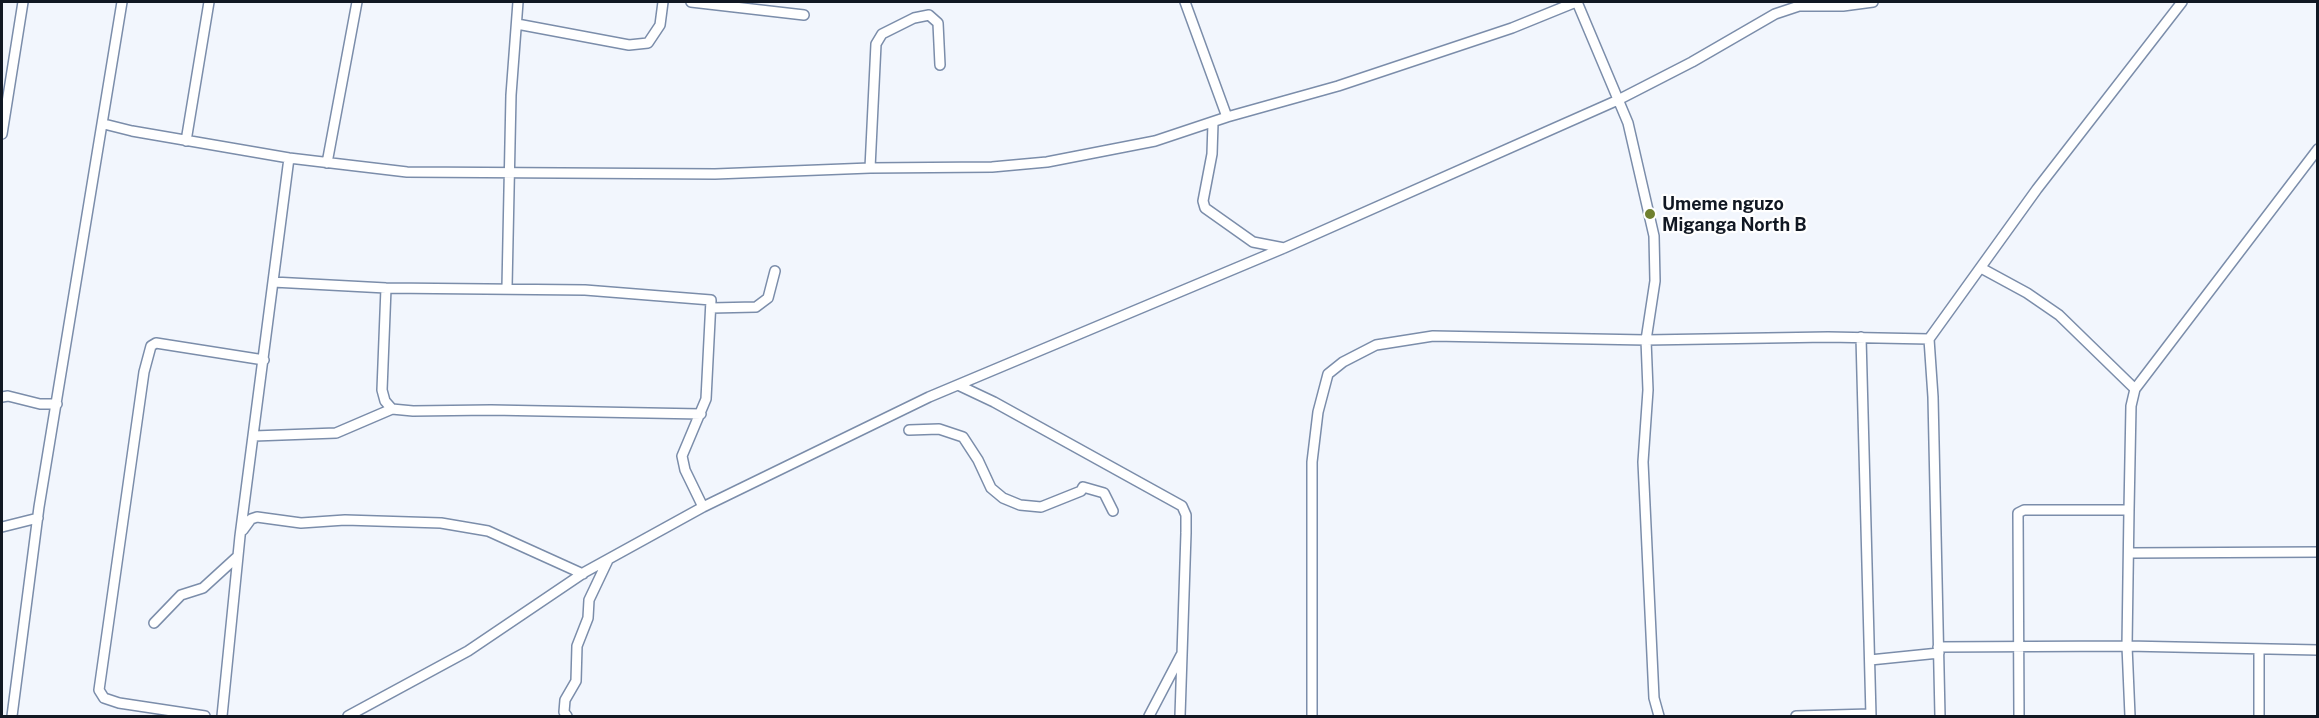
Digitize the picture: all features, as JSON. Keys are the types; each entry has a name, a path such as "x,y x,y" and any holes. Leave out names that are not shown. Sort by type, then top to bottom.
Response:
{"street":[{"path":"2,134 23,2"},
{"path":"12,717 38,518 104,124 122,2"},
{"path":"186,141 209,2"},
{"path":"327,163 357,2"},
{"path":"507,287 511,95 518,2"},
{"path":"517,24 629,45 648,43 660,25 663,2"},
{"path":"690,2 804,15"},
{"path":"1185,2 1227,117"},
{"path":"104,124 186,141 289,158 408,172 714,174 870,168 992,167 1047,162 1155,141 1227,117 1338,86 1512,28 1576,2 1618,100 1638,160 1654,236 1655,281 1646,340 1648,390 1643,462 1654,714"},
{"path":"348,717 468,651 583,574 703,507 929,397 1284,248 1618,100 1788,9 1873,2"},
{"path":"1940,717 1933,397 1929,339 2037,189 2182,2"},
{"path":"870,168 876,44 882,34 914,18 929,15 938,23 940,65"},
{"path":"1213,123 1212,154 1203,201 1205,208 1253,242 1284,248"},
{"path":"2130,717 2127,646 2130,553 2128,510 2131,406 2135,389 2318,149"},
{"path":"222,717 240,536 289,158"},
{"path":"1981,268 2027,293 2059,315 2135,389"},
{"path":"711,308 756,307 768,298 775,270"},
{"path":"273,282 386,288 507,287 711,300 707,386 700,414 683,450 682,461 703,507"},
{"path":"386,288 382,390 385,401 392,408"},
{"path":"1312,717 1312,462 1318,412 1328,374 1343,362 1376,345 1432,336 1646,340 1861,337 1929,339"},
{"path":"1796,717 1871,715 1861,337"},
{"path":"205,717 119,703 104,698 99,690 144,372 151,346 156,344 264,360"},
{"path":"958,386 1004,407 1182,506 1186,515 1180,717"},
{"path":"2,397 8,396 40,404 57,404"},
{"path":"254,436 336,433 392,408 413,411 491,410 700,414"},
{"path":"909,430 939,429 963,437 978,460 991,488 1003,498 1020,505 1041,507 1081,491 1083,487 1104,493 1113,511"},
{"path":"2019,717 2018,513 2024,510 2128,510"},
{"path":"240,536 245,525 257,517 312,523 345,520 441,523 488,531 583,574"},
{"path":"2,527 38,518"},
{"path":"2130,553 2318,552"},
{"path":"154,623 181,595 203,588 238,556"},
{"path":"567,717 564,712 565,700 576,681 577,646 588,618 589,600 608,560"},
{"path":"1870,660 1939,650 2018,648 2127,646 2318,650"},
{"path":"2259,649 2259,717"},
{"path":"1149,717 1182,654"}],"place":[{"name":"Umeme nguzo Miganga North B","path":"1650,214"}]}
